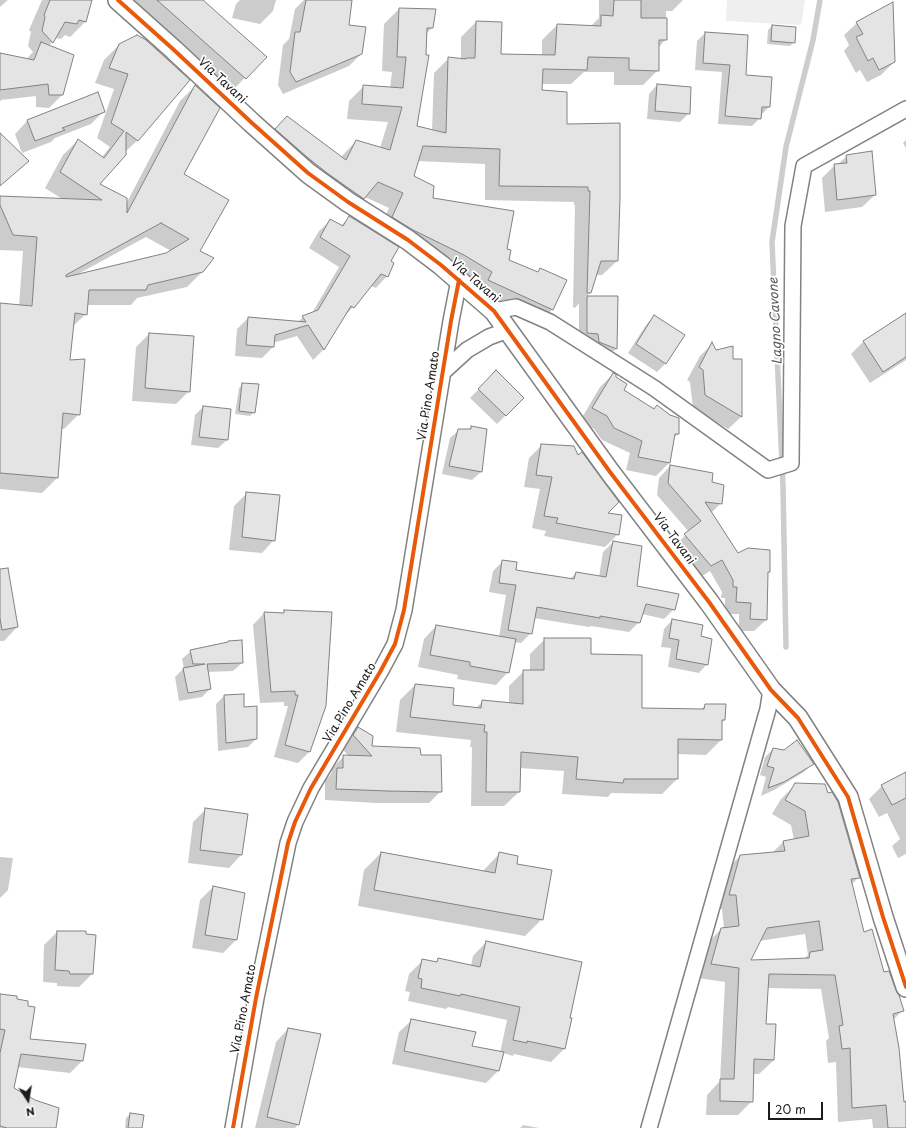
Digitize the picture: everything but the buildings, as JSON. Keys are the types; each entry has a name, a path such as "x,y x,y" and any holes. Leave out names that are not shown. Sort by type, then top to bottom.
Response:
{"street":[{"name":"Via Tavani","path":"118,0 308,173 348,202 408,240 460,280 494,311 610,472 709,602 771,690 798,718 848,797 883,917 906,987"},
{"path":"494,311 516,307 550,322 654,388 768,470 791,463 793,226 804,166 906,109"},
{"name":"Via Pino Amato","path":"233,1128 256,998 288,843 295,822 310,788 388,658 394,644 404,610 451,321 460,280"},
{"name":"Via Pino Amato","path":"443,372 467,350 489,337 508,330"},
{"path":"649,1128 768,709 771,690"}],"shaded area":[{"path":"727,0 805,0 801,25 726,21"}],"waterway":[{"name":"Lagno Cavone","path":"786,647 783,486 772,242 786,147 813,40 820,0"}],"cycle path":[{"path":"118,0 308,173 348,202 408,240 441,265 494,311 610,472 709,602 771,690 798,718 848,797 883,917 906,987"},
{"path":"233,1128 256,998 288,843 295,822 311,788 395,644 404,610 459,280"}]}
